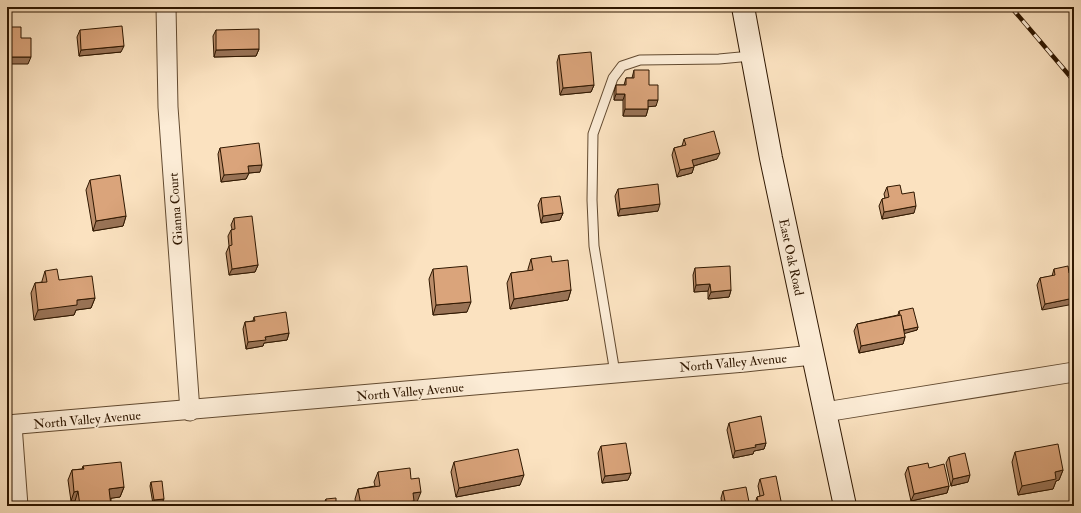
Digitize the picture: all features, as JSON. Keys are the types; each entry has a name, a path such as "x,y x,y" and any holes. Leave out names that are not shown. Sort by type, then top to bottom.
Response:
{"street":[{"name":"Gianna Court","path":"166,7 168,107 190,411"},
{"name":"East Oak Road","path":"743,7 751,56 845,506"},
{"name":"North Valley Avenue","path":"10,425 190,411 813,355"},
{"path":"825,412 1074,372"},
{"path":"10,425 18,506"}],"lane":[{"path":"615,373 594,246 592,200 593,134 612,78 622,66 640,60 719,59 751,56"}],"building":[{"path":"122,26 124,46 81,50 80,30"},
{"path":"7,27 21,27 21,38 31,38 31,57 7,57"},
{"path":"259,29 259,49 216,50 216,30"},
{"path":"591,52 594,85 563,88 559,55"},
{"path":"634,70 649,70 649,85 658,85 658,100 648,100 648,109 625,109 625,94 616,94 616,85 626,85 626,78 634,78"},
{"path":"714,131 720,153 692,160 694,167 680,170 674,148 686,145 684,139"},
{"path":"259,143 262,165 248,166 249,173 224,175 220,148"},
{"path":"120,175 126,216 96,221 90,180"},
{"path":"658,184 660,204 620,209 618,189"},
{"path":"900,185 902,194 914,192 916,206 884,212 882,199 889,197 887,187"},
{"path":"560,196 563,213 543,216 541,198"},
{"path":"252,216 258,265 232,269 229,246 232,245 231,230 235,229 234,218"},
{"path":"551,256 552,262 568,260 571,290 514,299 511,273 533,270 531,259"},
{"path":"467,266 471,302 436,305 433,269"},
{"path":"730,266 731,290 711,292 710,284 696,285 695,268"},
{"path":"1068,266 1069,273 1074,272 1074,298 1045,304 1040,278 1055,275 1054,269"},
{"path":"57,269 59,280 92,276 95,298 77,300 77,305 38,310 35,283 47,282 45,271"},
{"path":"913,308 918,327 904,330 899,311"},
{"path":"286,312 289,333 265,337 266,340 248,342 245,322 255,321 254,317"},
{"path":"901,315 905,337 861,346 857,324"},
{"path":"761,416 766,443 755,445 756,447 735,451 729,423"},
{"path":"626,443 631,473 605,476 601,446"},
{"path":"1058,444 1063,470 1055,472 1056,479 1022,486 1015,452"},
{"path":"518,449 524,475 459,488 454,462"},
{"path":"965,453 970,475 953,479 949,457"},
{"path":"121,462 124,487 109,489 111,506 80,506 78,491 74,492 72,470 84,469 83,466"},
{"path":"928,463 929,468 944,464 949,486 914,494 908,467"},
{"path":"410,468 411,479 419,478 421,492 413,493 414,501 382,506 361,506 358,489 380,486 378,472"},
{"path":"776,476 782,506 759,506 757,497 764,495 760,479"},
{"path":"162,481 164,499 154,500 151,482"},
{"path":"746,487 749,502 726,506 723,491"},
{"path":"336,498 336,506 326,506 326,499"},
{"path":"133,503 133,506 124,506 124,505"}],"railway":[{"path":"1011,7 1074,81"}]}
